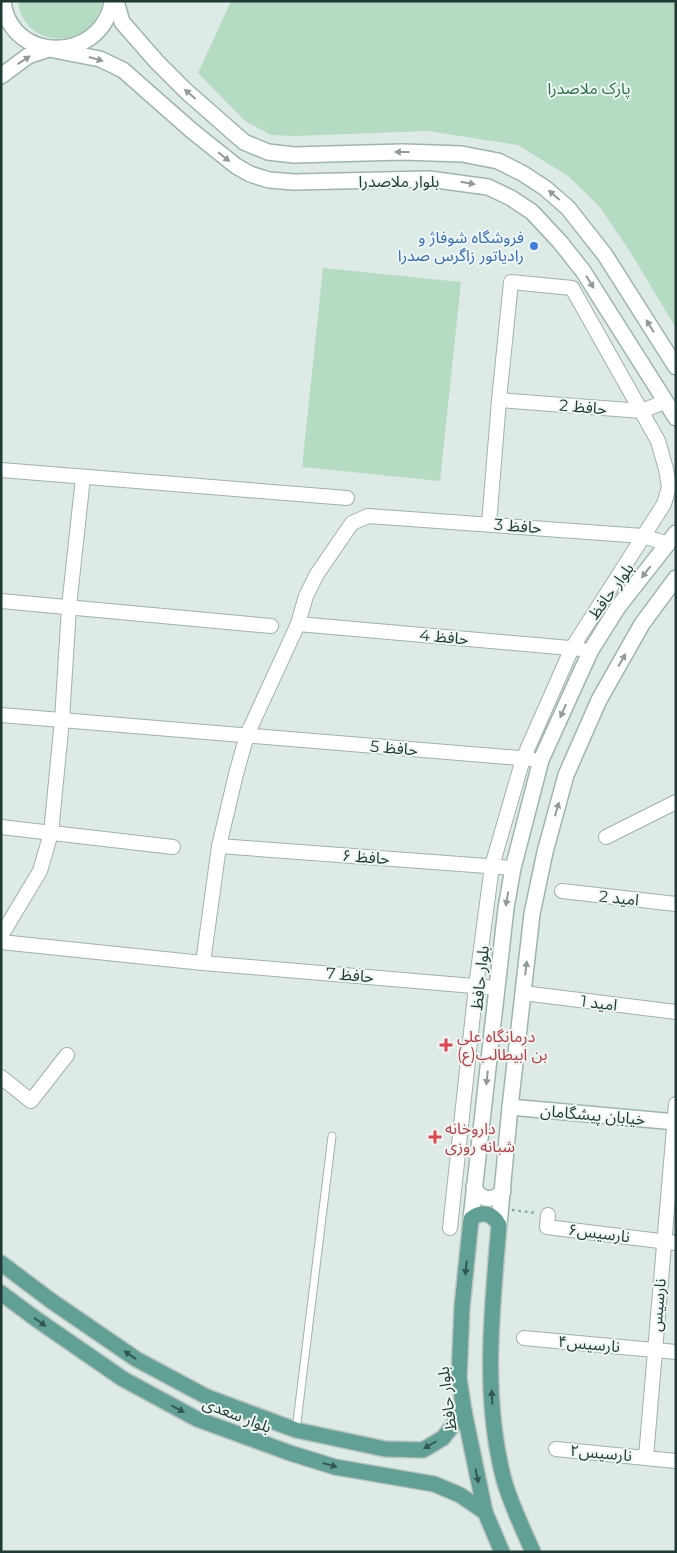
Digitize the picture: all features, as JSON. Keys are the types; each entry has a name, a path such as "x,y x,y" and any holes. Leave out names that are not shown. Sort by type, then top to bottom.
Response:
{"main road":[{"path":"1,76 28,56 49,49 66,49 82,44 96,34 106,21 112,1"},
{"name":"بلوار ملاصدرا","path":"116,1 122,22 156,61 186,91 244,142 268,152 294,155 402,152 462,154 498,161 530,178 568,208 605,255 676,367"},
{"name":"بلوار ملاصدرا","path":"2,5 9,21 19,34 33,44 100,59 123,70 191,130 236,166 250,174 269,180 294,182 429,179 488,187 511,198 532,212 560,242 583,271 664,402 676,418"},
{"name":"بلوار حافظ","path":"502,1552 485,1512 459,1378 462,1307 474,1187 506,908 513,868 541,760 590,650 618,607 672,538"},
{"path":"533,1552 505,1482 494,1423 490,1336 510,1107 532,914 545,852 566,775 600,700 642,624 676,578"},
{"name":"خیابان پیشگامان","path":"510,1107 675,1122"},
{"path":"474,1187 479,1195 487,1199 497,1197 503,1191"},
{"path":"471,1219 483,1213 496,1219 499,1225"},
{"name":"بلوار سعدی","path":"1,1263 50,1300 136,1359 207,1398 296,1430 385,1449 424,1450 443,1438 464,1411"},
{"name":"بلوار سعدی","path":"1,1293 123,1379 197,1419 290,1453 335,1466 380,1476 434,1484 460,1495 485,1512"}],"street":[{"path":"450,1228 476,986 492,866 523,759 572,648 664,504 668,487 666,469 658,441 572,288 511,282 489,524"},
{"name":"حافظ 2","path":"499,400 642,412 664,402"},
{"path":"1,470 347,498"},
{"path":"1,936 40,871 51,833 83,476"},
{"name":"حافظ 3","path":"298,624 306,596 317,574 352,523 368,516 672,538"},
{"path":"1,600 271,626"},
{"path":"203,964 219,846 236,774 247,735 298,624"},
{"name":"حافظ 4","path":"298,624 590,650"},
{"name":"حافظ 5","path":"1,714 541,760"},
{"path":"606,837 676,802"},
{"path":"1,828 173,847"},
{"name":"حافظ ۶","path":"219,846 513,868"},
{"name":"امید 2","path":"562,891 676,904"},
{"name":"حافظ 7","path":"1,942 203,964 497,988"},
{"name":"امید 1","path":"523,993 676,1012"},
{"path":"1,1077 32,1101 67,1055"},
{"name":"نارسیس","path":"646,1457 655,1350 670,1242 676,1104"},
{"path":"464,1105 484,1108"},
{"name":"نارسیس۶","path":"548,1214 547,1227 670,1242"},
{"name":"نارسیس۴","path":"524,1338 676,1352"},
{"name":"نارسیس۲","path":"556,1449 676,1461"}],"lane":[{"path":"296,1430 332,1136"}],"path":[{"path":"501,1208 548,1214"}],"green space":[{"path":"18,1 102,1 97,17 87,29 74,36 59,38 45,36 32,29 23,17"},
{"name":"پارک ملاصدرا","path":"231,1 676,1 676,328 629,250 599,206 568,176 518,145 427,131 295,136 271,135 245,121 198,73"},
{"path":"323,268 461,282 440,481 302,467"}],"place":[{"name":"فروشگاه شوفاژ و رادیاتور زاگرس صدرا","path":"534,246"},
{"name":"درمانگاه علی بن ابیطالب(ع)","path":"446,1045"},
{"name":"داروخانه شبانه روزی","path":"435,1137"}]}
